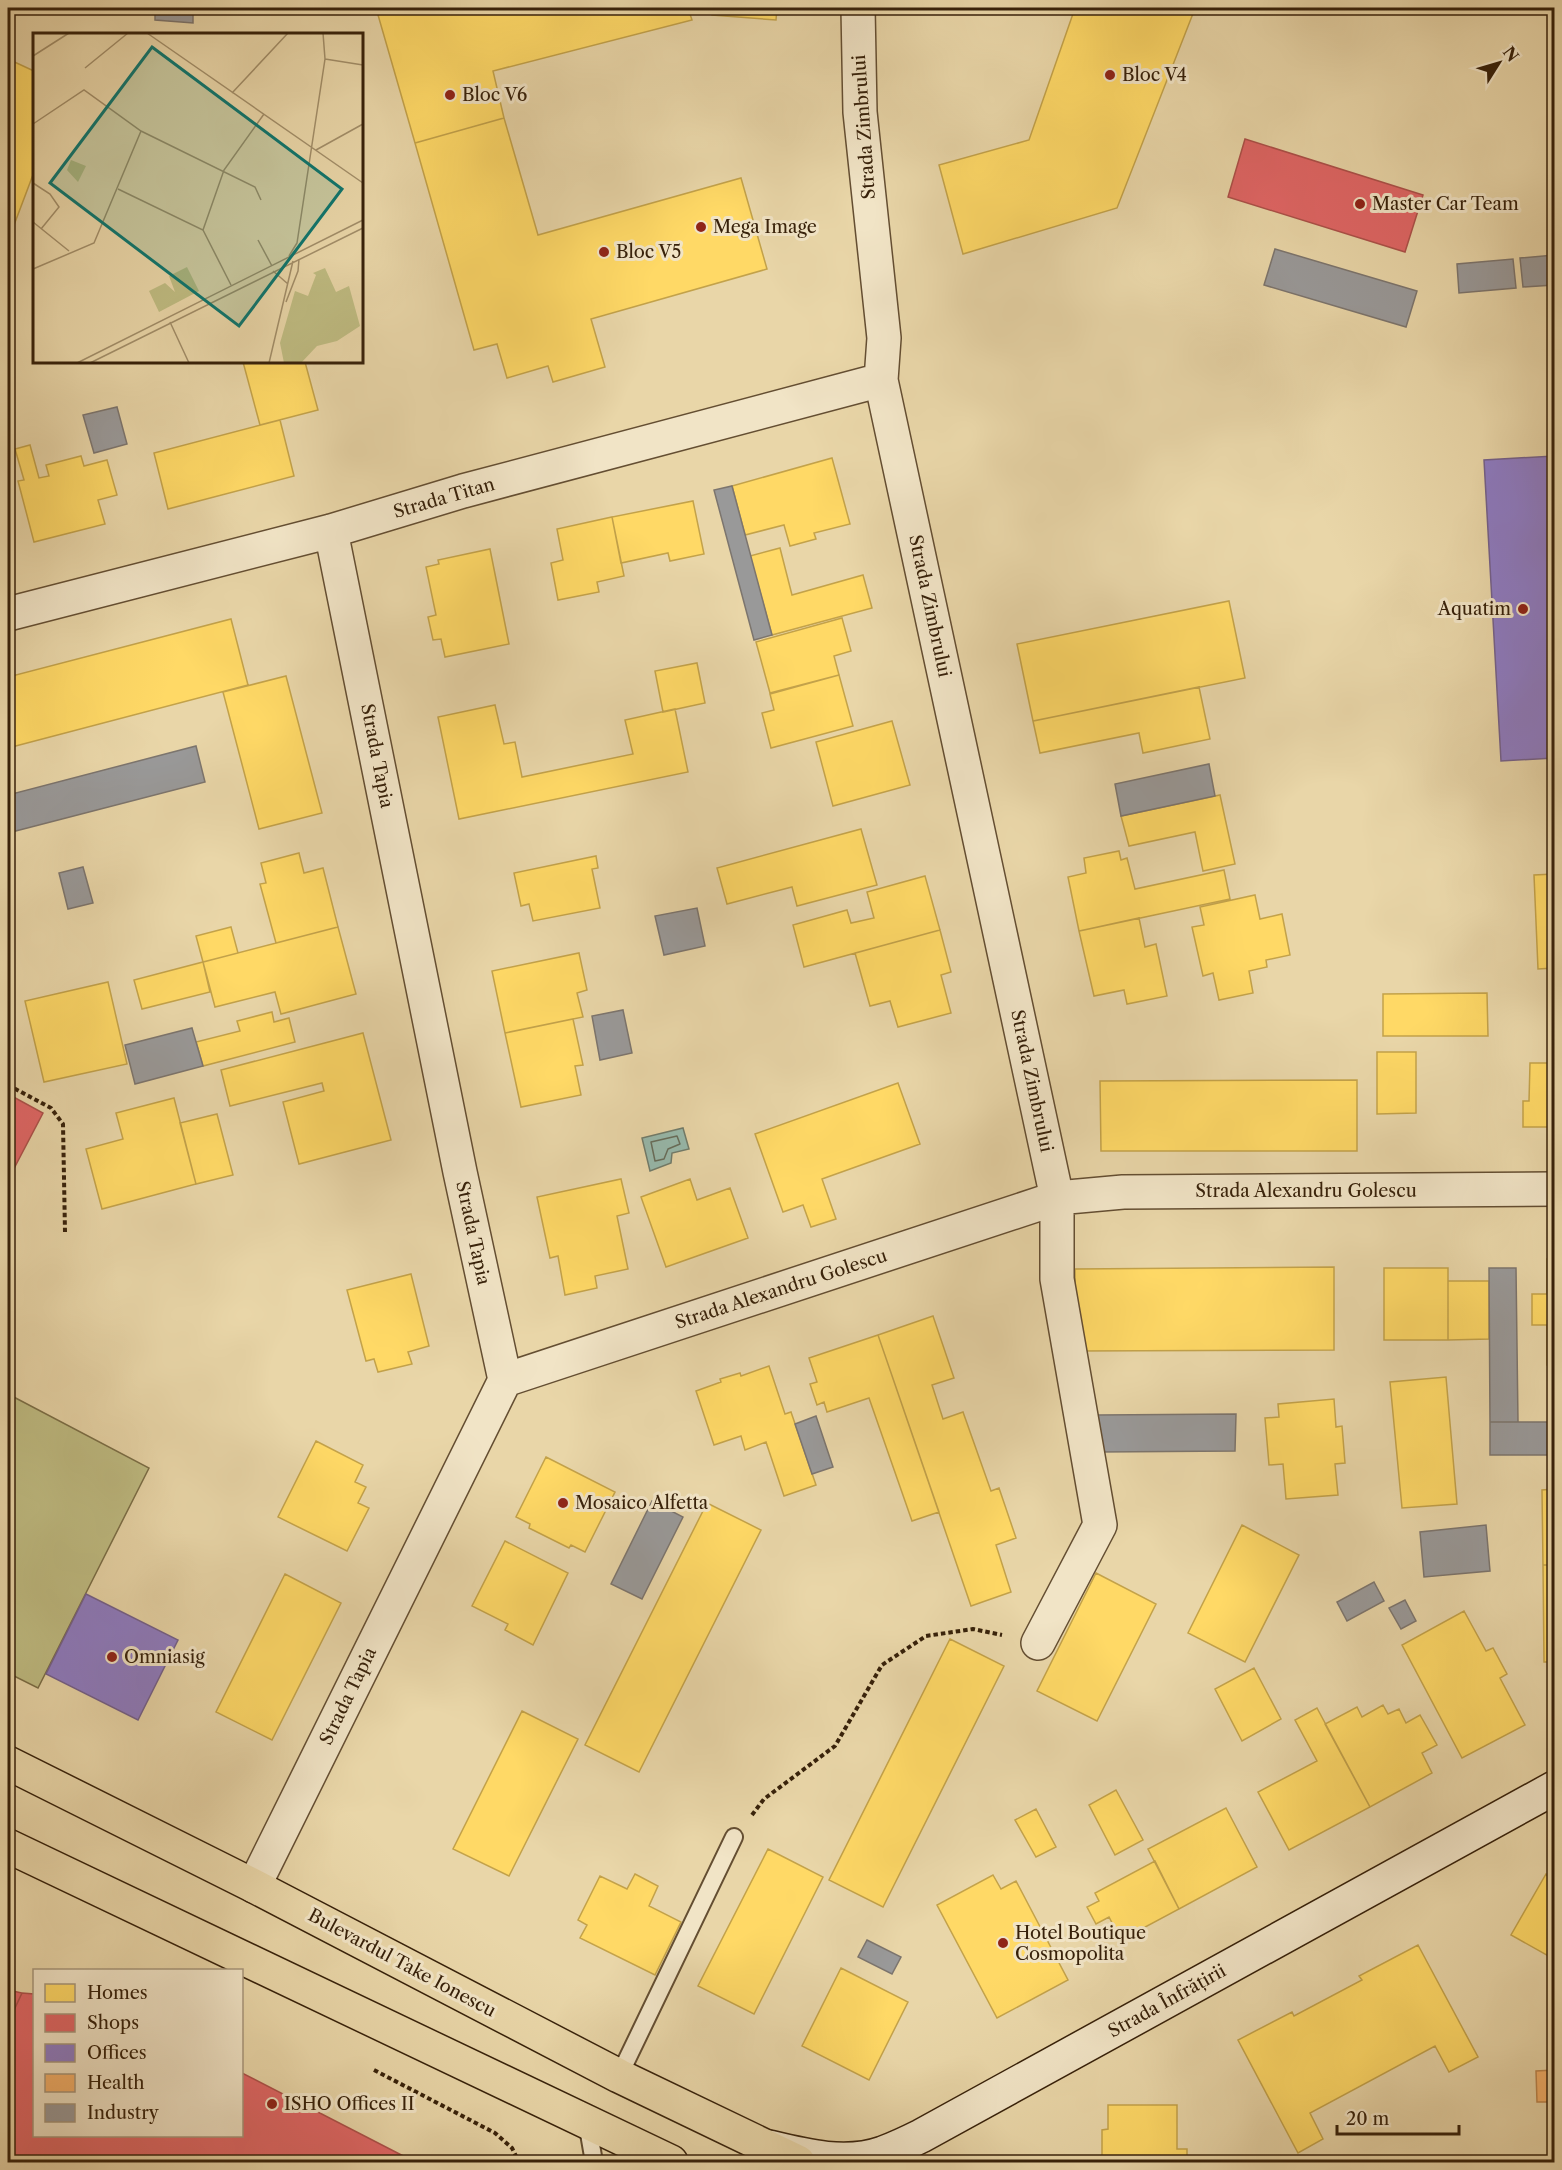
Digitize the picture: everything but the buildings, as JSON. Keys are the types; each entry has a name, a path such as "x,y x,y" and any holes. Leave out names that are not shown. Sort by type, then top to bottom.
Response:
{"main road":[{"name":"Bulevardul Take Ionescu","path":"8,1763 254,1886 619,2076 798,2163"},
{"path":"8,1846 671,2163"}],"street":[{"name":"Strada Zimbrului","path":"858,8 860,112 884,338 881,380 1058,1198"},
{"name":"Strada Titan","path":"8,614 331,531 463,491 881,380"},
{"name":"Strada Tapia","path":"254,1886 505,1380 458,1160 331,531"},
{"name":"Strada Alexandru Golescu","path":"505,1380 1058,1198 1123,1192 1554,1189"},
{"path":"1038,1643 1100,1525 1056,1279 1058,1198"},
{"name":"Strada Înfrățirii","path":"764,2146 830,2159 858,2158 882,2153 921,2136 1554,1788"}],"lane":[{"path":"619,2076 734,1837"},
{"path":"586,2122 594,2163"}],"path":[{"path":"8,1085 51,1108 63,1124 65,1232"},
{"path":"734,1837 764,1800 835,1746 882,1665 926,1636 973,1629 1038,1643"},
{"path":"374,2070 495,2133 512,2148 519,2163"}],"shaded area":[{"path":"8,1394 149,1468 38,1688 8,1673"}],"water":[{"path":"683,1128 689,1149 672,1153 671,1163 650,1171 642,1138"}],"place":[{"name":"Bloc V4","path":"1110,75"},
{"name":"Bloc V6","path":"450,95"},
{"name":"Master Car Team","path":"1360,204"},
{"name":"Mega Image","path":"701,227"},
{"name":"Bloc V5","path":"604,252"},
{"name":"Aquatim","path":"1523,609"},
{"name":"Mosaico Alfetta","path":"563,1503"},
{"name":"Omniasig","path":"112,1657"},
{"name":"Hotel Boutique Cosmopolita","path":"1003,1943"},
{"name":"ISHO Offices II","path":"272,2104"}]}
